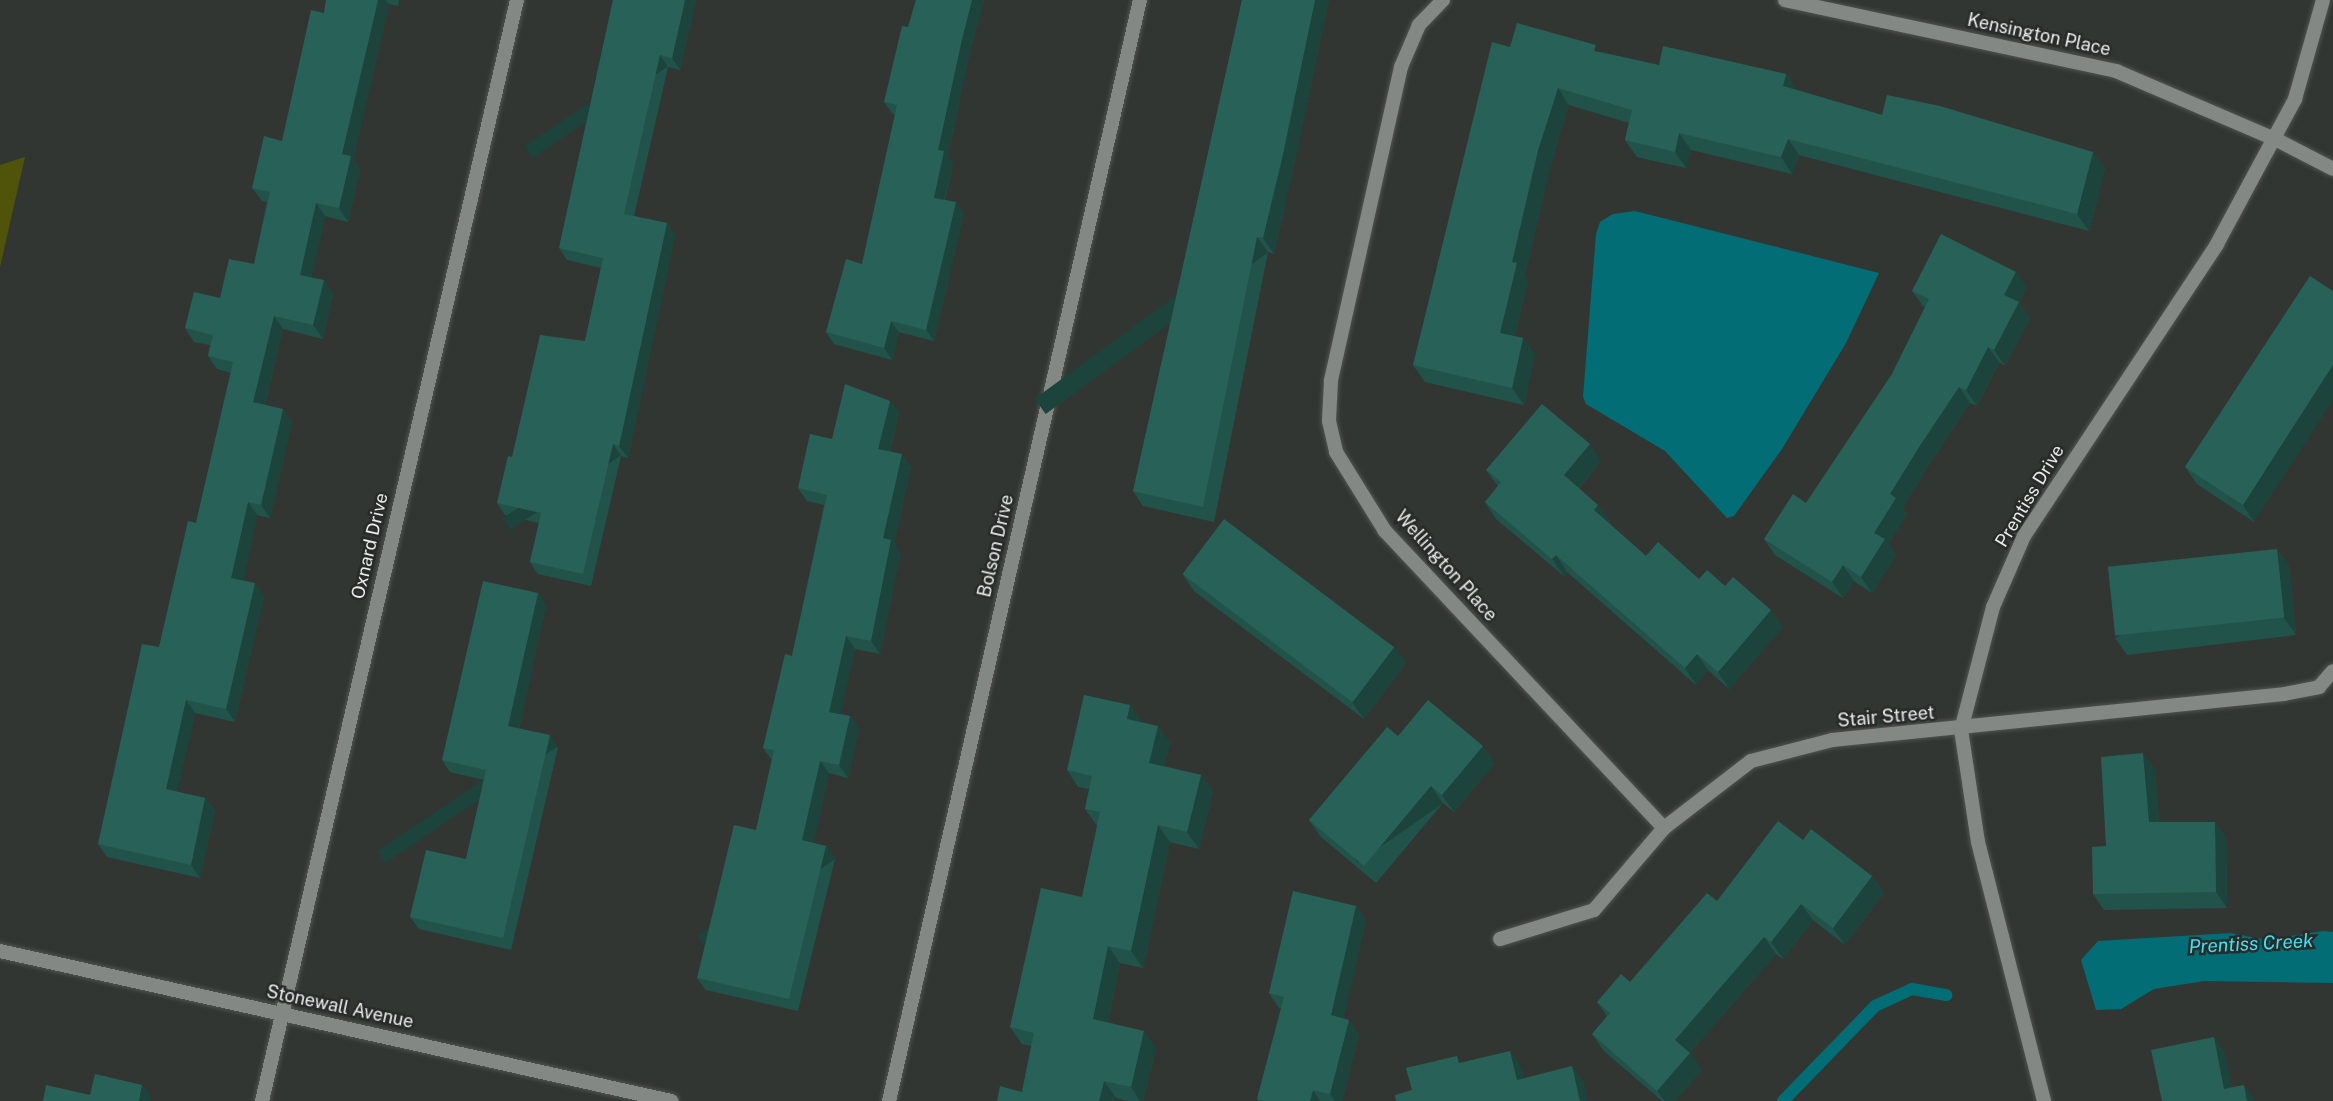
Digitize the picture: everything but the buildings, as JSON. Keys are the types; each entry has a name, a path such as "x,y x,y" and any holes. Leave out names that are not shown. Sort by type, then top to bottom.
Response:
{"street":[{"name":"Oxnard Drive","path":"262,1101 517,0"},
{"name":"Bolson Drive","path":"889,1101 1140,0"},
{"name":"Wellington Place","path":"1443,0 1419,25 1401,67 1331,382 1329,421 1336,452 1385,531 1664,828"},
{"name":"Kensington Place","path":"1784,0 2116,71 2275,139 2333,169"},
{"name":"Prentiss Drive","path":"2044,1101 1989,890 1961,730 1993,607 2024,537 2217,244 2295,99 2323,0"},
{"name":"Stair Street","path":"1500,939 1594,909 1664,828 1751,761 1832,740 1961,730 2284,694 2319,687 2333,671"},
{"name":"Stonewall Avenue","path":"0,951 671,1101"}],"shaded area":[{"path":"25,157 0,267 0,165"}],"water":[{"path":"1635,211 1879,273 1846,343 1782,449 1734,516 1727,518 1665,451 1586,404 1583,397 1596,234 1600,222 1613,214"},
{"path":"2323,931 2333,932 2333,983 2204,981 2154,989 2121,1009 2096,1010 2081,960 2098,941 2231,933 2266,940"}],"waterway":[{"name":"Prentiss Creek","path":"1783,1101 1875,1006 1912,989 1946,995"}]}
